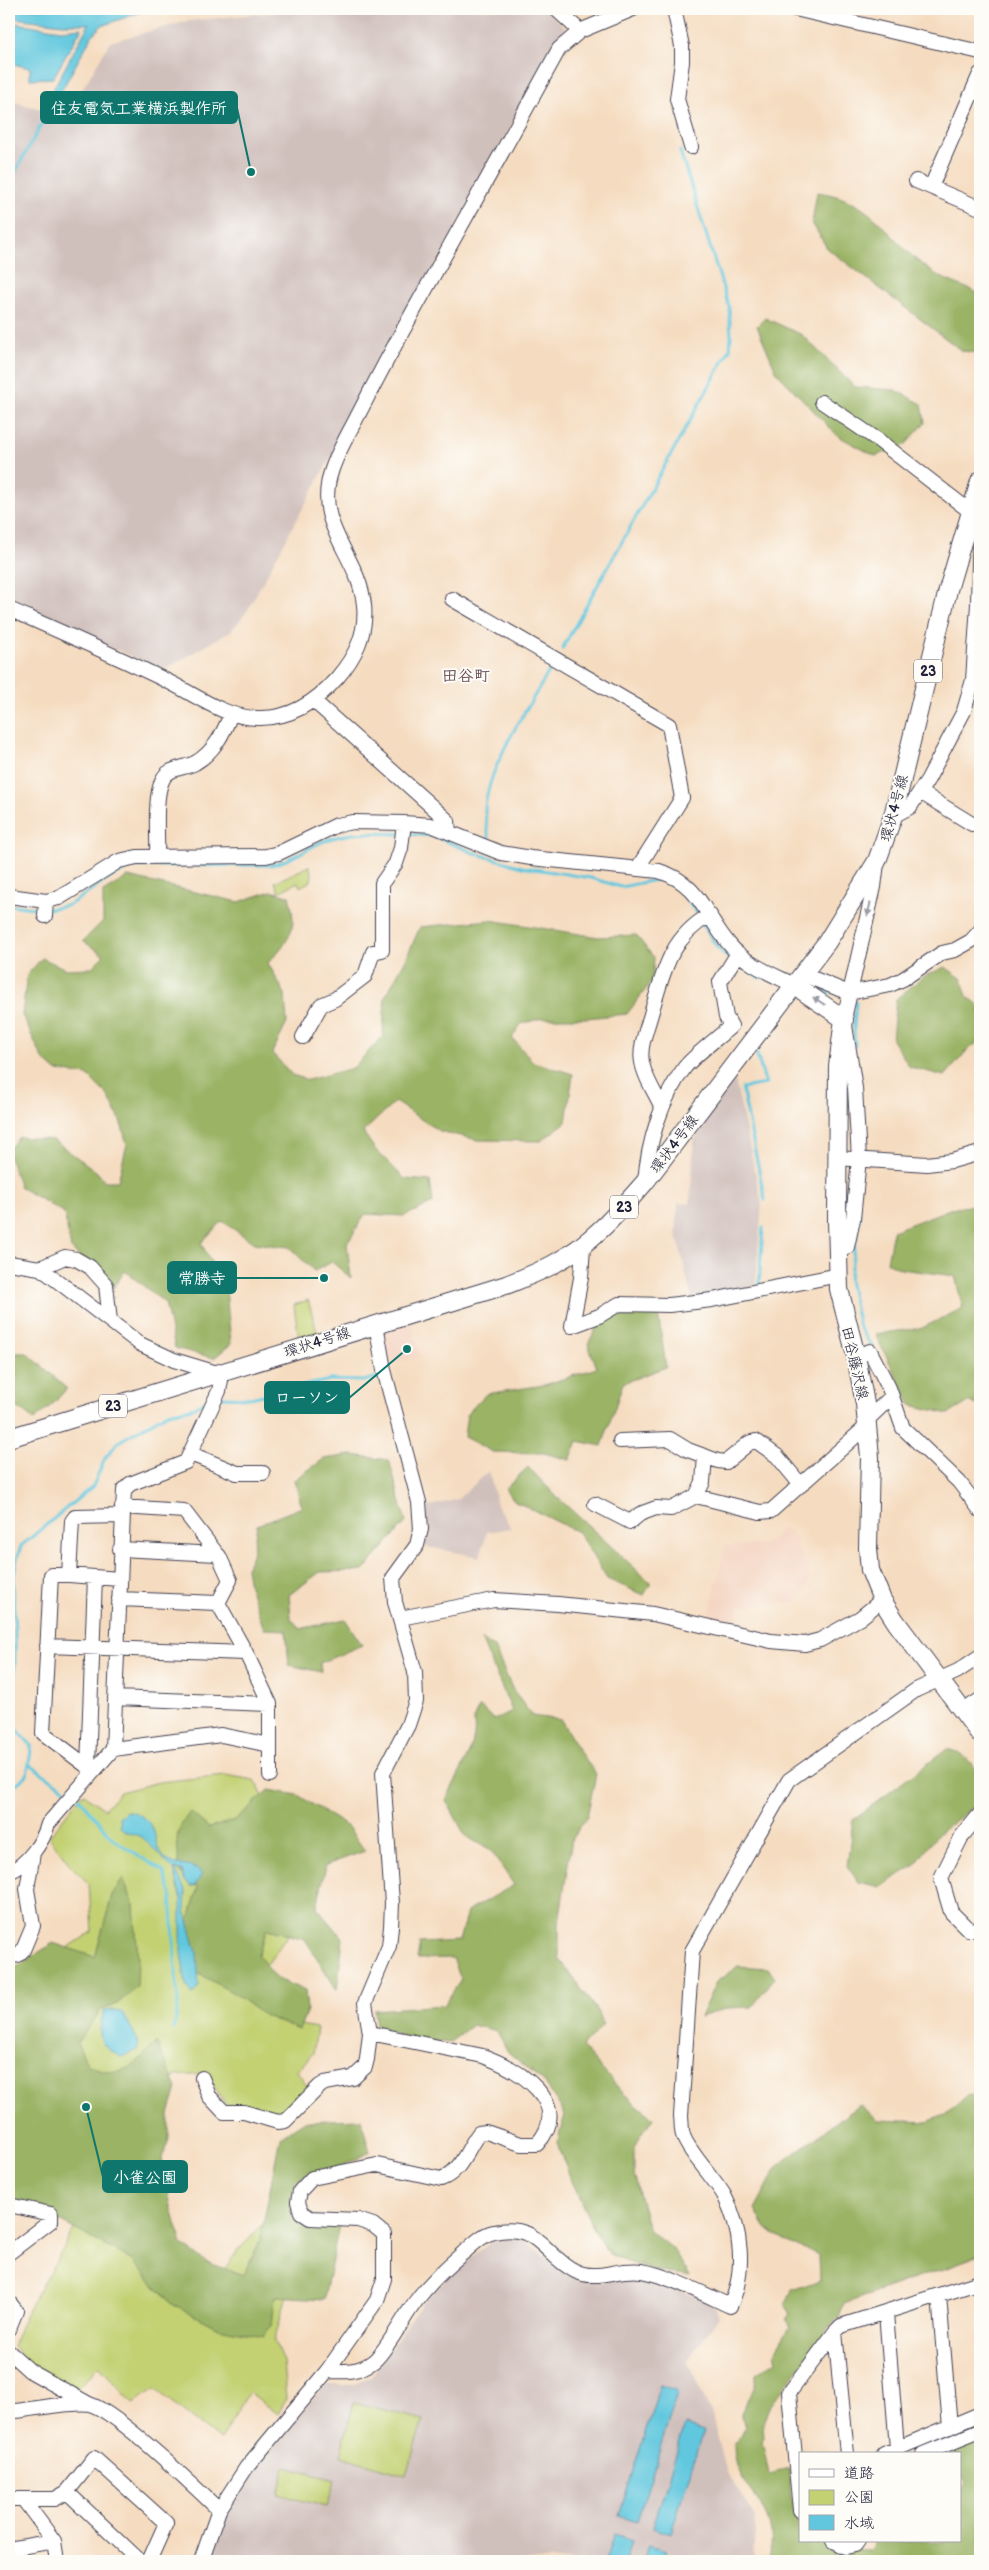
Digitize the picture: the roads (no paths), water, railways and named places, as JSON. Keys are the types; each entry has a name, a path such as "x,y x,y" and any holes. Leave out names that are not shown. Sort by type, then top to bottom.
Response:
{"main road":[{"name":"環状4号線","path":"9,1438 506,1285 552,1265 583,1246 616,1216 645,1182 827,942 877,861 893,816 948,590 980,481"},
{"path":"798,980 847,1002"},
{"name":"田谷藤沢線","path":"847,1002 838,1066 839,1275 842,1307 856,1356 867,1423 870,1495 868,1558 874,1582 882,1600 911,1643 980,1734"}],"street":[{"path":"556,9 580,31"},
{"path":"9,609 167,681 231,714 250,718 269,718 289,714 314,701 352,660 365,622 364,602 359,582 329,518 327,493 332,467 382,368 559,49 580,31 633,9"},
{"path":"674,9 682,46 682,62 677,99 690,147"},
{"path":"795,9 980,52"},
{"path":"930,187 980,74"},
{"path":"916,181 980,208"},
{"path":"822,402 878,440 980,519 978,604 973,680 974,695 910,807 893,816"},
{"path":"452,600 669,725 682,798 637,869"},
{"path":"314,701 448,821 449,832"},
{"path":"157,855 162,781 170,771 195,763 207,753 223,734 231,714"},
{"path":"920,792 972,824"},
{"path":"9,896 46,908 59,898 119,862 157,855 266,856 279,853 337,825 357,822 403,830 431,825 501,853 531,858 660,871 674,876 686,884 703,919 729,944 734,959 720,982 726,1016 731,1026 686,1066 662,1108 647,1163 645,1182"},
{"path":"303,1037 321,1005 335,999 365,976 373,952 382,950 382,883 396,863 403,830"},
{"path":"838,1248 847,1247 862,1160 847,1002 874,887 877,861"},
{"path":"662,1108 642,1064 644,1037 664,967 670,955 703,919"},
{"path":"734,959 798,980 847,1002 903,979 942,953 956,950 972,940 980,931"},
{"path":"837,1158 927,1164 952,1161 980,1153"},
{"path":"583,1246 581,1278 572,1326 599,1316 620,1304 669,1306 712,1300 839,1275"},
{"path":"40,1268 65,1257 76,1259 90,1267 106,1285 110,1321"},
{"path":"9,1275 15,1264 40,1268 140,1344 174,1360 217,1373 220,1380 215,1399 191,1454 184,1464 130,1484 124,1490 113,1749"},
{"path":"202,2078 209,2096 224,2112 244,2112 278,2122 285,2121 325,2083 342,2082 360,2073 368,2059 370,2033 365,2003 389,1946 391,1926 392,1903 383,1772 408,1724 416,1700 415,1672 395,1602 394,1578 416,1545 422,1529 420,1511 384,1370 376,1324"},
{"path":"856,1356 870,1352 889,1388 890,1396 903,1428 959,1482 980,1510"},
{"path":"696,1496 760,1512 770,1511 801,1485 867,1423 890,1396"},
{"path":"620,1442 670,1439 688,1450 726,1462 749,1443 756,1441 777,1456 801,1485"},
{"path":"191,1454 238,1473 263,1473"},
{"path":"595,1504 630,1522 640,1514 656,1508 671,1509 696,1496 703,1482 705,1456"},
{"path":"70,1575 72,1521 75,1516 122,1512 184,1511 217,1554 230,1580 218,1603"},
{"path":"120,1549 217,1554"},
{"path":"90,1770 43,1733 51,1575 119,1579"},
{"path":"90,1770 95,1577"},
{"path":"118,1599 218,1603"},
{"path":"400,1618 494,1600 558,1604 653,1614 771,1641 805,1644 820,1640 852,1622 882,1600"},
{"path":"218,1603 246,1653 270,1704 270,1775"},
{"path":"47,1646 246,1653"},
{"path":"328,2371 352,2371 376,2360 412,2306 449,2265 491,2232 521,2231 536,2237 564,2265 576,2272 600,2276 624,2270 641,2270 730,2306 740,2279 741,2258 730,2211 724,2195 683,2136 681,2116 692,1951 789,1780 916,1690 958,1670 980,1656"},
{"path":"115,1698 270,1704"},
{"path":"962,1711 980,1700"},
{"path":"9,1872 33,1853 45,1835 48,1824 90,1770 113,1749 221,1735 270,1746"},
{"path":"980,1814 962,1836 941,1878 951,1912 968,1930 980,1929"},
{"path":"9,1957 18,1955 24,1950 33,1926 27,1889 33,1853"},
{"path":"201,2561 219,2510 246,2468 264,2444 328,2371 377,2300 384,2279 384,2234 373,2225 358,2220 310,2218 301,2212 298,2202 300,2191 312,2178 377,2165 441,2179 450,2176 458,2167 478,2133 486,2132 520,2144 537,2144 546,2134 550,2125 549,2109 538,2089 521,2074 500,2062 483,2056 370,2033"},
{"path":"9,2204 51,2214 51,2221 9,2253"},
{"path":"799,2490 789,2393 835,2332 841,2326 980,2282"},
{"path":"939,2296 950,2427"},
{"path":"9,2302 16,2311 9,2328"},
{"path":"886,2313 891,2451 980,2414"},
{"path":"835,2332 847,2452"},
{"path":"9,2352 30,2371 90,2404 123,2426 187,2479 219,2510"},
{"path":"9,2412 90,2404"},
{"path":"928,2452 980,2431"},
{"path":"9,2499 55,2499 66,2492 94,2458 166,2523 149,2561"},
{"path":"66,2492 140,2561"},
{"path":"23,2499 54,2541 57,2561"},
{"path":"9,2548 54,2541"},
{"path":"836,2542 846,2547 855,2545 857,2542"}],"water":[{"path":"9,9 150,9 101,26 92,36 60,93 52,91 89,24 63,24 13,18 9,17"},
{"path":"9,22 61,30 82,28 53,78 30,79 30,68 9,63"},
{"path":"127,1811 141,1816 147,1821 154,1831 159,1850 167,1860 198,1870 202,1874 195,1886 191,1886 184,1880 182,1870 175,1869 186,1892 185,1910 197,1953 199,1986 192,1995 186,1986 181,1953 181,1898 174,1870 142,1837 124,1831 120,1827 119,1817"},
{"path":"104,2011 122,2011 137,2039 138,2050 121,2057 107,2048 101,2039 100,2027"},
{"path":"660,2385 678,2391 637,2522 619,2516"},
{"path":"685,2425 703,2431 671,2533 653,2527"},
{"path":"614,2534 632,2540 626,2561 605,2561"},
{"path":"649,2545 667,2550 663,2561 643,2561"}],"waterway":[{"path":"9,183 61,89"},
{"path":"562,649 730,349 729,307 680,151"},
{"path":"489,840 485,809 494,773 512,734 554,663"},
{"path":"49,909 69,905 113,876 134,866 271,865 336,837 363,833 400,834"},
{"path":"406,834 434,836 474,853 522,867 591,878 621,887 660,879 673,884"},
{"path":"678,887 699,916"},
{"path":"9,905 43,909"},
{"path":"703,924 716,946 729,959"},
{"path":"736,964 761,978"},
{"path":"812,985 830,993"},
{"path":"852,1001 856,1002 855,1046"},
{"path":"756,1052 766,1084 742,1088 765,1200"},
{"path":"860,1214 849,1280 859,1327 872,1347"},
{"path":"759,1286 763,1227"},
{"path":"221,1397 250,1398 330,1380 363,1381 379,1377"},
{"path":"9,1799 15,1785 27,1775 31,1751 31,1745 12,1724 15,1659 14,1584 17,1559 21,1546 93,1486 105,1458 118,1442 168,1413 192,1408 210,1399"},
{"path":"30,1765 70,1792"},
{"path":"79,1798 114,1840 163,1871 171,1894 178,2004 174,2029"}],"place":[{"name":"住友電気工業横浜製作所","path":"251,172"},
{"name":"常勝寺","path":"324,1278"},
{"name":"ローソン","path":"407,1349"},
{"name":"小雀公園","path":"86,2107"}],"district":[{"name":"田谷町","path":"466,675"}]}
